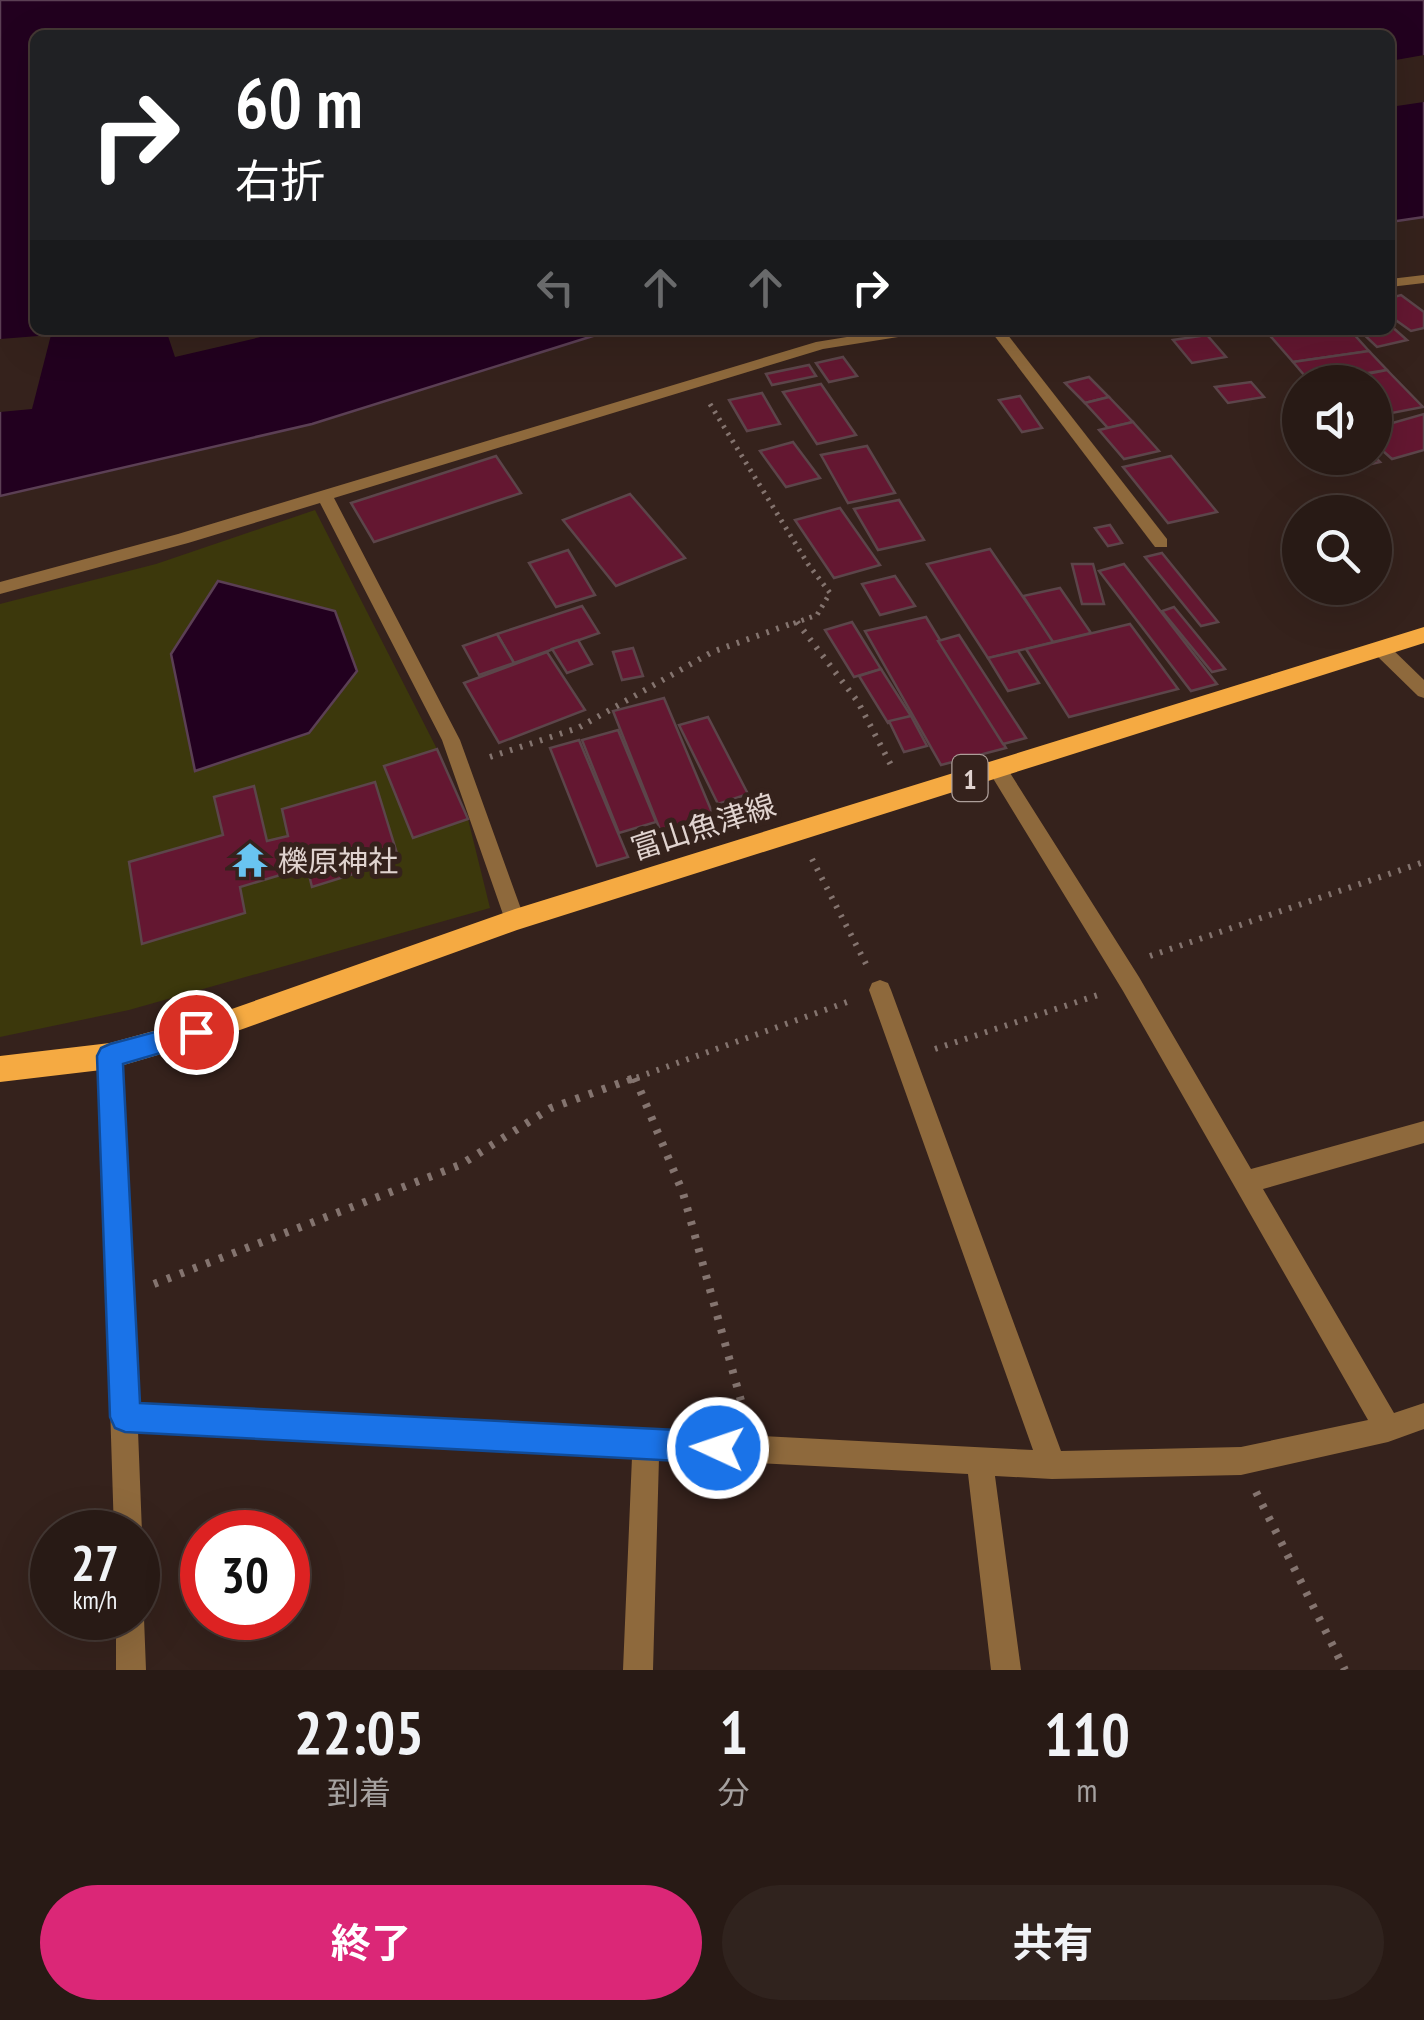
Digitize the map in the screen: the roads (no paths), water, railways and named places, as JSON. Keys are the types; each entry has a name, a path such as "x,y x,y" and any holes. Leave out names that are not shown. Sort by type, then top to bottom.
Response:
{"main road":[{"name":"富山魚津線","path":"0,1069 110,1056 226,1023 515,920 1424,634"}],"street":[{"path":"1395,282 1424,280"},
{"path":"0,588 81,568 821,344 883,335"},
{"path":"1000,335 1161,543"},
{"path":"324,494 460,766 515,920"},
{"path":"1381,649 1424,690"},
{"path":"998,770 1126,975 1388,1429"},
{"path":"880,990 1052,1465"},
{"path":"110,1056 127,1510"},
{"path":"1246,1182 1424,1132"},
{"path":"125,1417 1052,1465 1241,1461 1388,1429 1424,1416"},
{"path":"638,1670 646,1444"},
{"path":"980,1461 1006,1670"},
{"path":"130,1640 131,1670"}],"place":[{"name":"櫟原神社","path":"250,860"}]}
